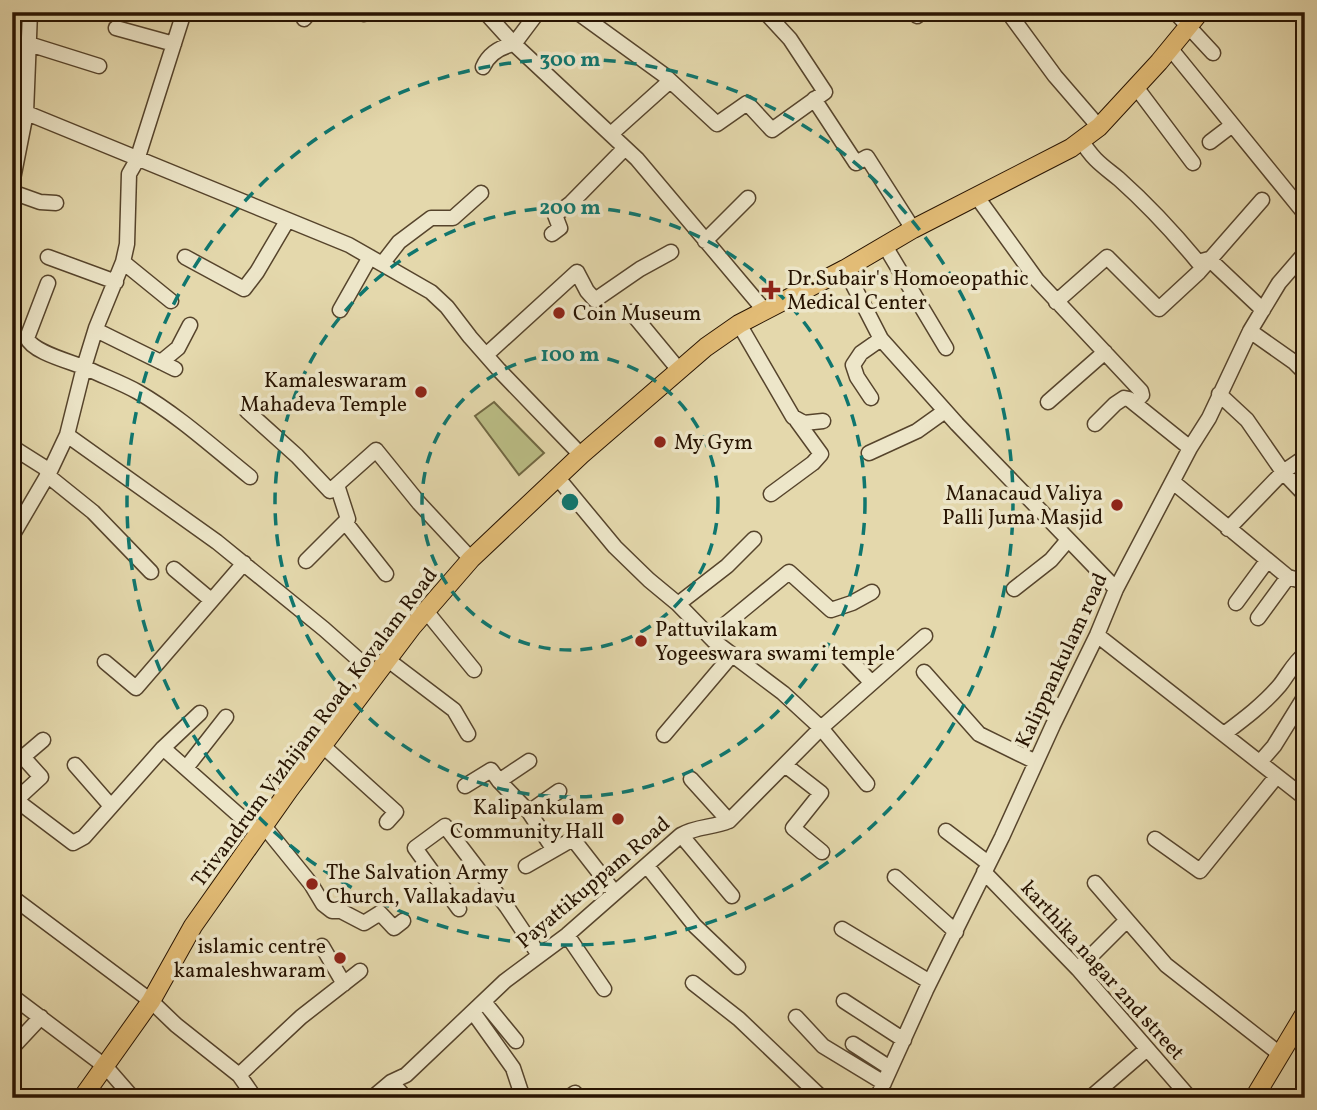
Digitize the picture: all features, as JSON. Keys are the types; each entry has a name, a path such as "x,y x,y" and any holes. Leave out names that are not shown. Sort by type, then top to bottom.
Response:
{"main road":[{"name":"Trivandrum Vizhijam Road, Kovalam Road","path":"87,1096 151,1001 193,926 261,830 376,675 471,559 581,455 706,347 738,324 1081,141 1099,127 1170,48 1188,16"},
{"path":"1254,1098 1305,1014"}],"street":[{"path":"12,184 29,44 30,12"},
{"path":"12,536 18,512 49,473 67,435 84,367 123,262 127,244 129,174 137,160 184,12"},
{"path":"485,12 514,44 625,148 765,311"},
{"path":"484,67 487,59 502,46 514,44 538,12"},
{"path":"579,13 670,81 717,124 747,103 772,130 825,92 790,39 765,12"},
{"path":"1008,12 1055,76 1099,127"},
{"path":"1188,16 1213,53"},
{"path":"116,28 174,44"},
{"path":"29,44 99,66"},
{"path":"1170,48 1305,214"},
{"path":"611,134 670,81"},
{"path":"1136,87 1193,163"},
{"path":"814,99 856,163 867,157 913,229"},
{"path":"19,110 349,245 431,292 447,307 486,355 581,455"},
{"path":"1210,142 1231,126"},
{"path":"1081,141 1099,165 1118,178 1171,229 1198,262 1209,259"},
{"path":"552,234 560,228 555,215 625,148"},
{"path":"12,192 40,202 56,203"},
{"path":"340,310 376,260 431,218 453,218 481,193"},
{"path":"977,197 1037,280 1141,391 1142,395 1135,403"},
{"path":"705,241 748,198"},
{"path":"1056,302 1107,257 1159,309 1199,272 1262,200"},
{"path":"185,257 244,289 287,220"},
{"path":"885,246 946,348"},
{"path":"486,355 577,272 587,292 595,300 640,269 671,252"},
{"name":"Kalippankulam road","path":"877,1098 1097,635 1116,589 1189,448 1209,418 1250,331 1279,283 1305,253"},
{"path":"48,257 116,282"},
{"path":"1209,259 1263,310"},
{"path":"123,262 171,302"},
{"path":"845,269 881,338 946,411 1116,589"},
{"path":"48,283 27,338 29,343 137,392 178,419 250,477"},
{"path":"631,312 679,370"},
{"path":"738,324 797,421 821,454 771,495"},
{"path":"161,362 178,348 190,325"},
{"path":"96,330 175,369"},
{"path":"1250,331 1305,373"},
{"path":"872,398 857,377 853,365 861,353 881,338"},
{"path":"1048,402 1105,352"},
{"path":"1219,394 1247,420 1283,472 1305,495"},
{"path":"1095,425 1124,398 1135,403 1189,448"},
{"path":"247,411 333,488 348,519 306,561"},
{"path":"869,453 918,431 946,411"},
{"path":"797,421 823,421"},
{"path":"67,435 244,564 376,675"},
{"path":"12,447 49,473 93,512 151,572"},
{"path":"333,488 376,450 419,503 471,559"},
{"path":"1228,529 1283,472 1305,457"},
{"path":"557,477 615,547 731,656 783,693 821,728 867,784"},
{"path":"1173,482 1287,577 1298,580 1305,576"},
{"path":"345,522 386,574"},
{"path":"678,604 727,566 754,539"},
{"path":"1014,589 1051,559 1068,540"},
{"path":"1236,603 1267,561"},
{"path":"105,662 136,688 244,564"},
{"path":"174,569 211,600"},
{"path":"710,637 789,572 831,610 872,592"},
{"path":"1258,618 1287,577"},
{"path":"426,611 474,670"},
{"path":"1097,635 1305,798"},
{"path":"691,779 729,821 821,728 925,636"},
{"path":"664,735 731,656"},
{"path":"848,657 871,682"},
{"path":"388,660 454,710 468,734"},
{"path":"1224,734 1249,716 1303,661"},
{"path":"924,672 979,734 1037,762"},
{"path":"1260,762 1274,746 1305,696"},
{"path":"43,740 23,757 41,777 14,799 74,843 84,837 163,748 200,713"},
{"path":"186,768 226,718"},
{"path":"323,746 396,812 387,822"},
{"path":"163,748 261,830 311,884 323,904 332,911 341,911 364,923 380,913 394,928 403,921"},
{"path":"499,781 529,761"},
{"path":"75,765 110,805"},
{"path":"785,765 821,793 793,828 822,852"},
{"path":"465,786 491,770 529,812 554,850"},
{"path":"1155,839 1200,870 1276,777"},
{"path":"529,812 559,791"},
{"name":"Payattikuppam Road","path":"372,1098 391,1082 406,1075 505,981 567,935 681,835 700,826 712,828 729,821"},
{"path":"459,909 415,848 444,826 507,907 539,955"},
{"name":"karthika nagar 2nd street","path":"946,831 986,867 1190,1098"},
{"path":"681,835 732,897"},
{"path":"526,866 573,839 615,893"},
{"path":"647,866 695,926 738,967"},
{"path":"895,877 956,932"},
{"path":"1095,883 1166,965 1281,1055"},
{"path":"12,897 151,1001 176,1025 239,1075 255,1098"},
{"path":"1078,969 1127,920"},
{"path":"842,929 930,982"},
{"path":"567,935 604,989"},
{"path":"322,946 344,984"},
{"path":"239,1075 301,1017 360,971"},
{"path":"693,983 740,1019 822,1098"},
{"path":"12,996 106,1067 133,1098"},
{"path":"844,1001 904,1040"},
{"path":"478,1007 516,1041"},
{"path":"478,1007 513,1068 523,1098"},
{"path":"12,1048 41,1017"},
{"path":"796,1017 823,1046 884,1083"},
{"path":"853,1044 890,1068"},
{"path":"1090,1098 1111,1088 1147,1049"},
{"path":"391,1082 406,1098"},
{"path":"568,1098 575,1093 579,1098"}],"green space":[{"path":"494,402 544,453 519,475 475,416"}],"place":[{"name":"Dr.Subair's Homoeopathic Medical Center","path":"771,290"},
{"name":"Coin Museum","path":"559,313"},
{"name":"Kamaleswaram Mahadeva Temple","path":"421,392"},
{"name":"My Gym","path":"660,442"},
{"name":"Manacaud Valiya Palli Juma Masjid","path":"1117,505"},
{"name":"Pattuvilakam Yogeeswara swami temple","path":"641,641"},
{"name":"Kalipankulam Community Hall","path":"618,819"},
{"name":"The Salvation Army Church, Vallakadavu","path":"312,884"},
{"name":"islamic centre kamaleshwaram","path":"340,958"}]}
